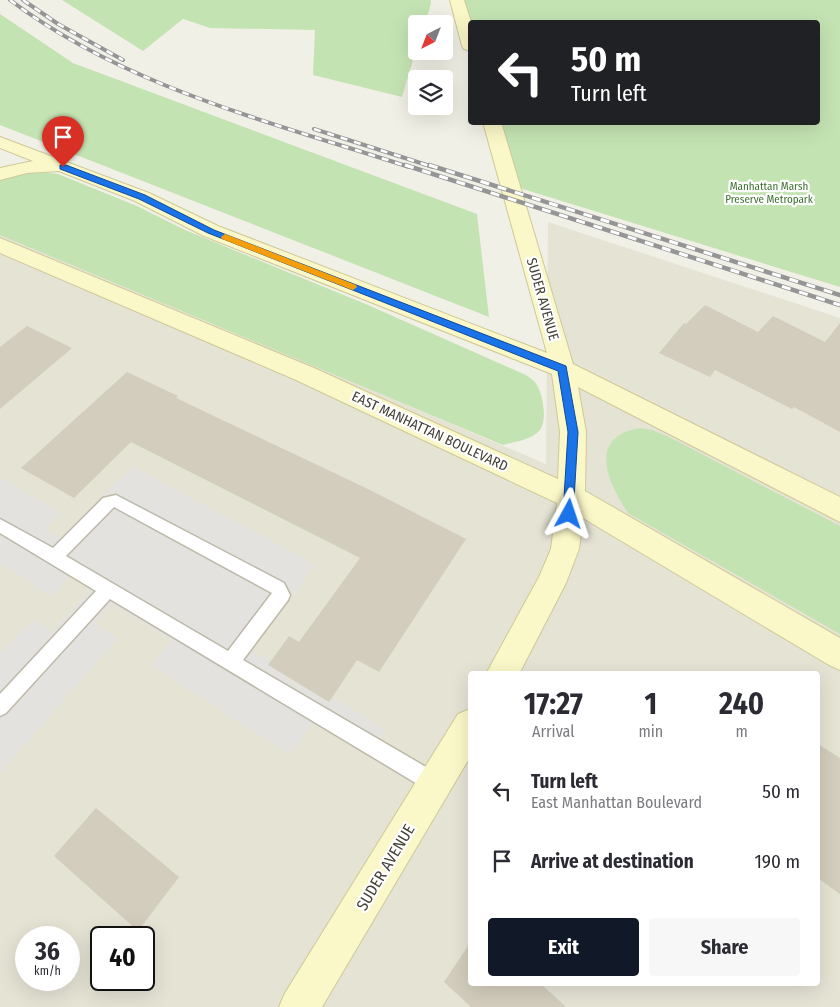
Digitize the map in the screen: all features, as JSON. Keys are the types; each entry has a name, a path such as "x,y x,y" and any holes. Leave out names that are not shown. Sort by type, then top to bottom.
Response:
{"street":[{"path":"457,0 468,39"},
{"name":"SUDER AVENUE","path":"493,125 563,369 573,432 571,496 565,548 555,574 524,636 504,671"},
{"path":"0,142 142,197 211,231 563,369 840,510"},
{"path":"0,174 27,167 63,167"},
{"name":"EAST MANHATTAN BOULEVARD","path":"0,245 313,377 571,496 840,655"},
{"name":"SUDER AVENUE","path":"299,1007 468,729"}],"lane":[{"path":"54,558 108,502 116,501 278,588 282,595 230,662"},
{"path":"0,525 436,784"},
{"path":"0,707 108,589"}],"shaded area":[{"path":"548,222 840,318 840,1007 0,1007 0,232 546,464"},
{"path":"133,466 315,565 251,650 386,730 371,755 314,720 290,755 151,665 171,640 112,604 95,623 118,638 0,773 0,653 32,620 51,632 92,588 71,575 51,596 0,563 0,477 61,513 45,529 60,538"}],"green space":[{"path":"62,0 431,0 428,15 408,15 408,60 413,60 410,70 408,70 402,97 313,75 315,30 210,28 183,19 143,51"},
{"name":"Manhattan Marsh Preserve Metropark","path":"457,0 840,0 840,287 510,185 493,125 820,125 820,20 469,20"},
{"path":"0,14 73,63 477,214 489,317 0,125"},
{"path":"41,172 58,174 137,206 185,230 368,305 526,375 536,384 541,395 544,408 542,427 532,437 503,445 0,235 0,179 22,173"},
{"path":"640,428 652,430 669,437 840,526 840,634 628,513 620,501 609,474 606,462 607,450 613,441 623,433"}],"building":[{"path":"705,305 758,332 773,316 825,342 840,323 840,432 794,407 792,409 715,370 710,377 659,353 684,323 686,324"},
{"path":"27,326 72,348 0,409 0,347"},
{"path":"127,372 178,396 176,398 368,489 466,539 379,672 357,660 329,702 268,665 289,636 299,642 360,558 131,442 74,498 21,468"},
{"path":"820,745 840,758 840,894 820,879"},
{"path":"96,808 179,877 142,926 132,926 54,856"},
{"path":"468,946 468,986 543,986 566,1007 471,1007 444,982"}],"railway":[{"path":"10,0 55,31 102,57 152,80 253,118 409,167"},
{"path":"23,0 58,24 123,60"},
{"path":"314,129 433,167"},
{"path":"405,165 840,305"},
{"path":"429,165 840,295"}],"slow traffic":[{"path":"225,237 353,287"}],"route":[{"path":"63,167 142,197 211,231 563,369 573,432 569,514"}]}
